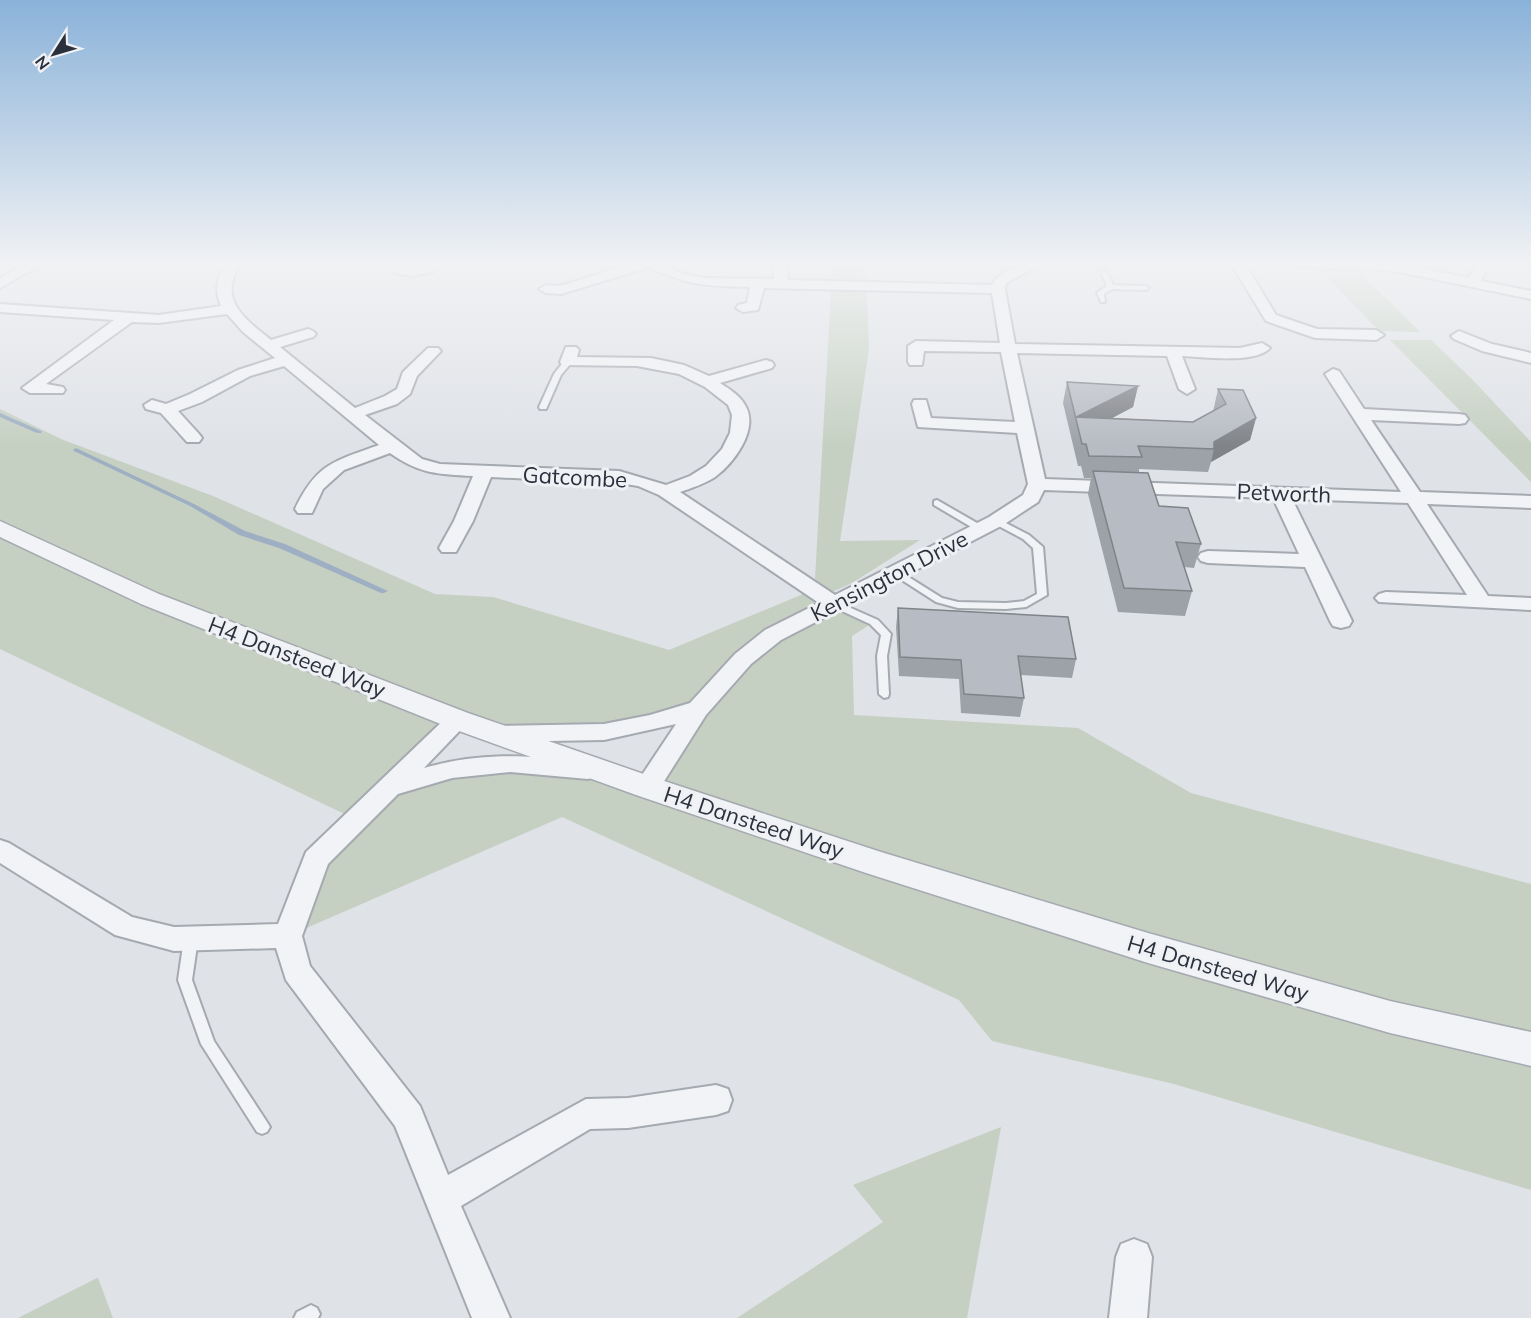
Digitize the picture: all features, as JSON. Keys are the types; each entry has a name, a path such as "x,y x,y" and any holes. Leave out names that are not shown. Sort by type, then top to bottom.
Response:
{"street":[{"path":"57,390 30,388 120,324"},
{"name":"Gatcombe","path":"243,324 416,463 440,469 619,477 643,482 666,491 835,604"},
{"path":"1004,324 1037,484"},
{"path":"1287,324 1315,333 1376,335"},
{"path":"270,345 308,334"},
{"path":"1459,336 1487,348 1531,358"},
{"path":"916,347 1240,353 1262,348"},
{"path":"353,414 391,400 404,391 409,375 433,351"},
{"path":"1173,352 1187,389"},
{"path":"569,356 652,363 679,368 726,393 738,407 741,420 733,449 711,471 666,491"},
{"path":"193,438 159,407 196,398 244,373 286,360"},
{"path":"706,382 766,364"},
{"path":"1333,374 1482,602"},
{"path":"920,404 924,430 1025,428"},
{"path":"1360,414 1459,419"},
{"path":"305,509 315,487 338,466 392,446"},
{"path":"449,548 461,530 463,519 484,472"},
{"name":"Petworth","path":"1037,484 1531,502"},
{"name":"Kensington Drive","path":"647,787 698,709 743,659 773,635 988,525 1031,498 1037,484"},
{"path":"1279,492 1341,621"},
{"name":"H4 Dansteed Way","path":"0,528 150,599 458,720 647,787 878,864 1148,948 1390,1017 1531,1049"},
{"path":"1208,557 1311,561"},
{"path":"1386,598 1531,604"},
{"path":"498,734 604,732 650,723 698,709"},
{"path":"458,720 316,859 288,936 296,970 408,1117 490,1318"},
{"path":"392,787 452,769 510,763 600,771"},
{"path":"0,849 125,927 174,939 288,936"},
{"path":"440,1199 586,1114 628,1113 716,1100"},
{"path":"1128,1318 1134,1257"}],"lane":[{"path":"543,407 569,356"},
{"path":"896,573 939,600 958,605 1006,606 1026,603 1042,595 1038,547 1026,537 988,525 938,503"},
{"path":"835,604 874,622 886,634 882,656 884,694"},
{"path":"191,938 185,980 208,1044 262,1126"}],"green space":[{"path":"829,324 868,324 869,349 840,541 920,540 852,583 832,592 815,579"},
{"path":"1372,324 1411,324 1420,332 1379,331"},
{"path":"1390,340 1431,340 1472,379 1531,442 1531,482"},
{"path":"0,409 61,439 213,496 435,594 493,597 669,650 815,589 874,622 852,636 854,715 1078,728 1191,793 1531,884 1531,1190 1174,1084 992,1041 959,1000 562,817 288,936 316,859 355,819 0,649","holes":["698,710 647,787 510,763 393,785 458,720 498,734 650,723"]},
{"path":"1001,1127 967,1318 737,1318 883,1222 853,1185"},
{"path":"97,1278 113,1318 18,1318"}],"building":[{"path":"1067,382 1138,386 1076,417 1193,422 1226,404 1218,389 1243,390 1256,418 1214,442 1214,449 1138,446 1142,457 1089,456 1086,444 1082,444"},
{"path":"1093,471 1148,473 1159,506 1188,508 1201,544 1176,542 1192,591 1124,588"},
{"path":"898,608 1068,617 1076,659 1018,656 1024,698 964,694 961,660 900,657"}],"waterway":[{"path":"0,415 39,432"},
{"path":"76,450 192,505 242,533 282,546 384,591"}]}
